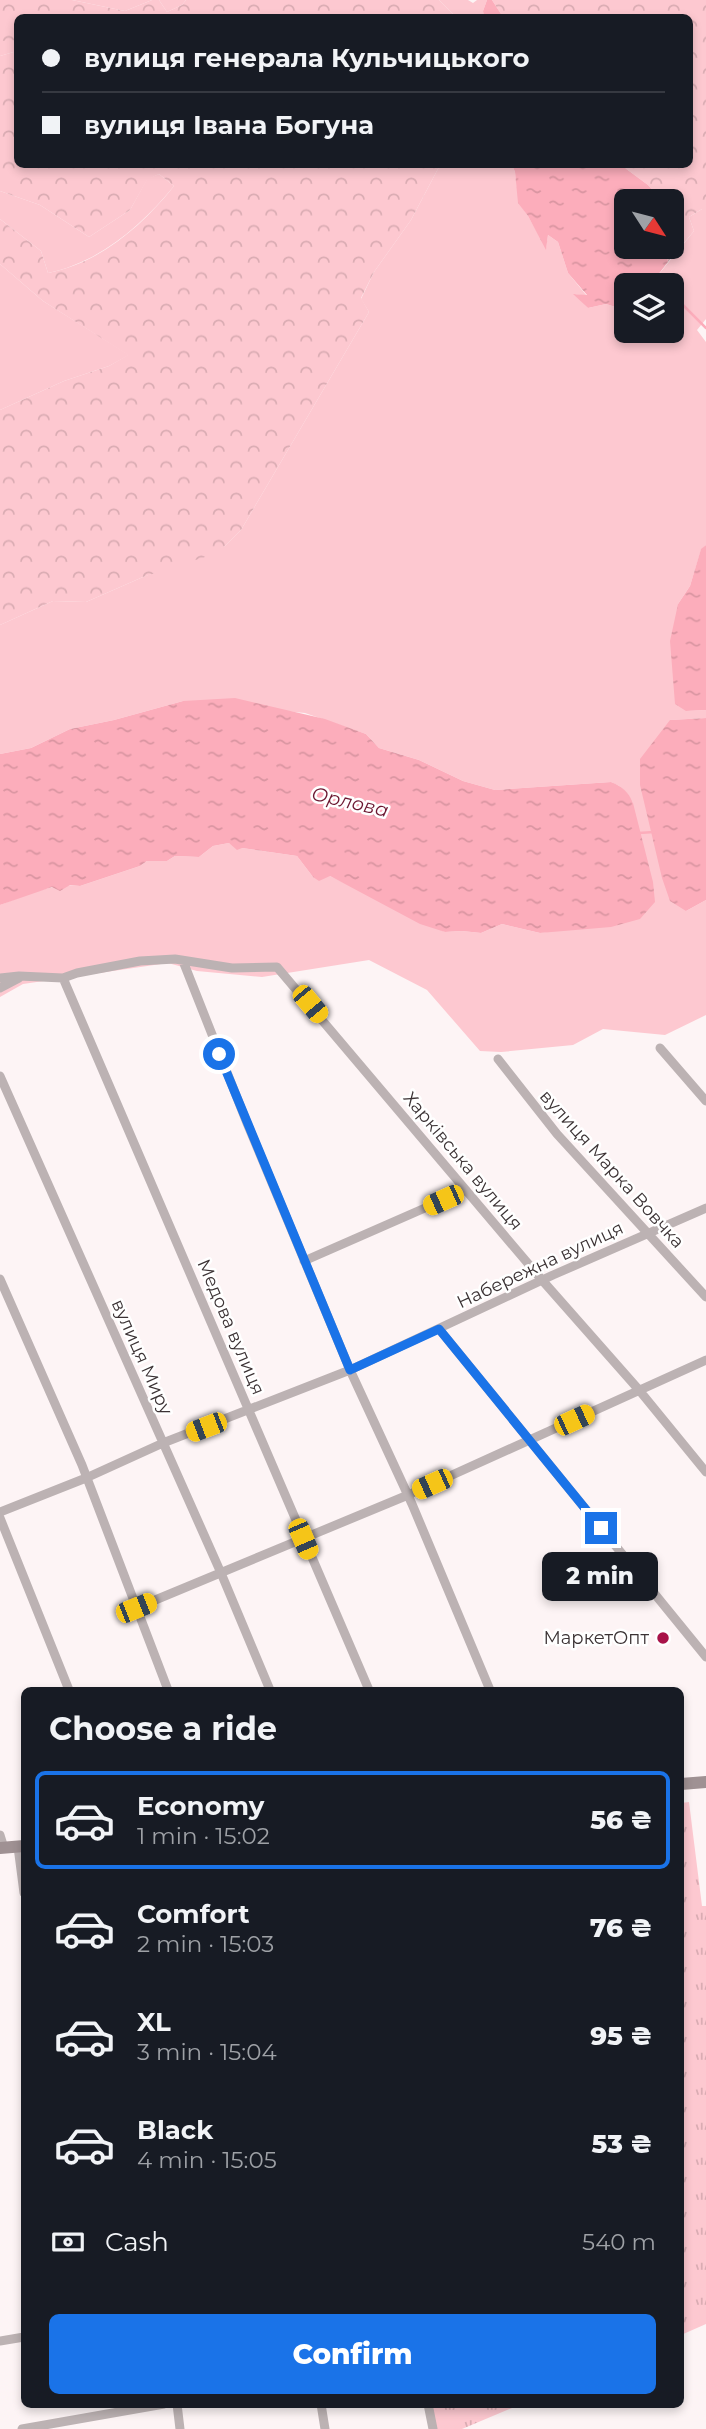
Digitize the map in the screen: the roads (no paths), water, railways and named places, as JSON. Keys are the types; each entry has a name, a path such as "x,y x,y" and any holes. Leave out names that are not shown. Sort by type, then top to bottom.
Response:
{"street":[{"path":"0,978 63,978 77,972 140,961 183,961 304,1261 350,1370 408,1495 489,1687"},
{"name":"Харківська вулиця","path":"183,961 232,968 277,967 706,1472"},
{"path":"0,988 24,976"},
{"name":"Медова вулиця","path":"63,978 368,1687"},
{"path":"660,1048 706,1101"},
{"name":"вулиця Марка Вовчка","path":"498,1059 557,1135 706,1297"},
{"name":"вулиця Миру","path":"0,1076 222,1573 269,1687"},
{"path":"304,1261 466,1190"},
{"name":"Набережна вулиця","path":"0,1512 86,1478 163,1443 350,1370 542,1280 706,1208"},
{"path":"0,1279 86,1478 167,1687"},
{"path":"439,1329 706,1657"},
{"path":"136,1608 408,1495 706,1360"},
{"path":"0,1518 68,1687"},
{"path":"684,1784 706,1782"},
{"path":"1,1844 21,1846"},
{"path":"0,2341 21,2338"},
{"path":"22,2429 141,2408"},
{"path":"177,2408 180,2429"},
{"path":"322,2408 325,2429"},
{"path":"429,2408 433,2429"}],"water":[{"path":"487,0 492,0 501,14 484,14"},
{"path":"513,168 625,168 652,189 614,189 614,259 668,259 668,262 659,273 614,273 614,306 606,304 588,308 573,294 587,295 568,273 558,242 548,235 546,250 518,203"},
{"path":"706,545 706,710 686,711 675,704 670,641 678,604 690,586 701,549"},
{"path":"235,698 325,719 366,734 379,748 419,760 463,781 495,790 611,782 627,792 633,803 653,882 655,902 640,919 611,927 540,933 502,924 481,933 445,932 420,924 330,876 319,881 297,856 242,848 237,850 229,843 213,846 199,857 175,856 167,861 147,861 140,866 80,886 70,885 60,891 52,887 0,905 0,754 31,748 70,729 183,701"},
{"path":"706,718 706,900 686,911 670,901 662,878 640,785 640,759 670,720"}],"waterway":[{"path":"684,306 706,328"},
{"name":"Орлова","path":"639,833 654,832"}],"place":[{"name":"МаркетОпт","path":"663,1638"}]}
